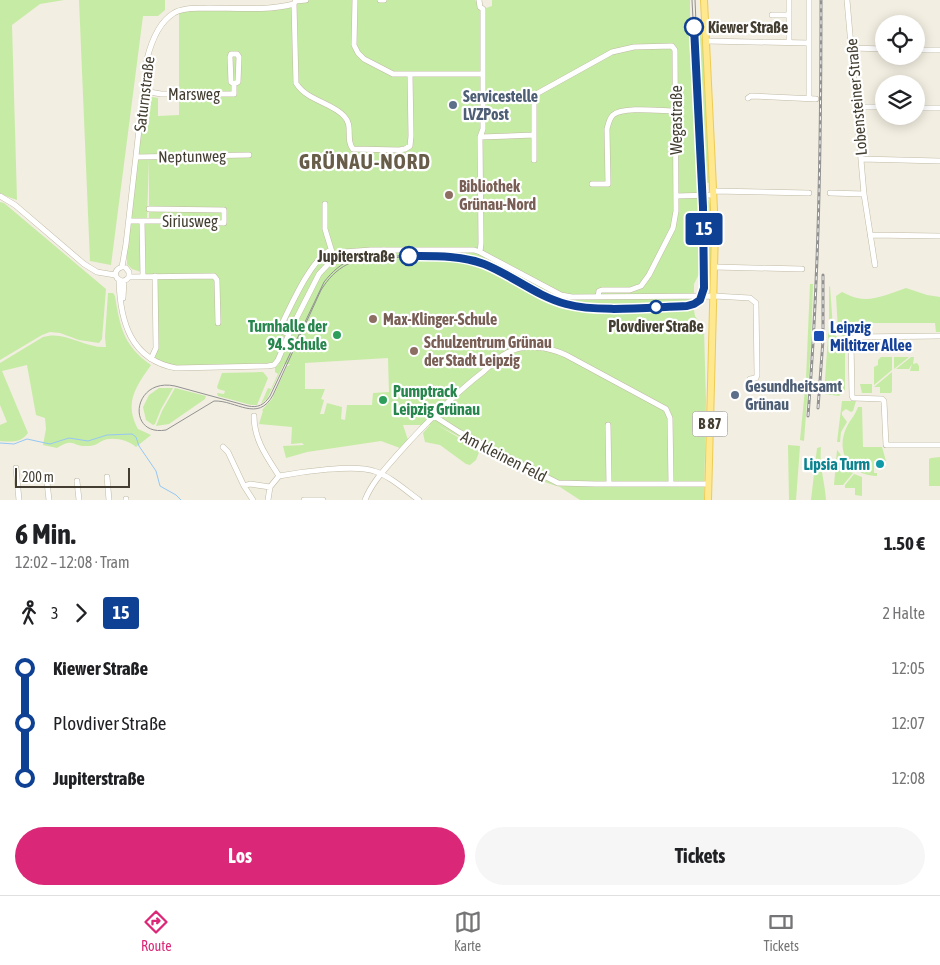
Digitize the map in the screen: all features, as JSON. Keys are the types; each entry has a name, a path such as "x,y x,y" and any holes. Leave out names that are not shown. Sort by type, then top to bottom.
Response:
{"main road":[{"name":"B 87","path":"704,0 713,193 714,267 708,500"}],"street":[{"name":"Saturnstraße","path":"124,268 147,59 159,28 178,10 280,8 295,1 306,0"},
{"path":"355,0 354,44 358,53 364,59 389,72 410,74 483,74"},
{"path":"479,0 480,7 483,9 483,129 480,137 482,243 480,252"},
{"path":"789,0 789,43"},
{"path":"809,0 809,98"},
{"name":"Lobensteiner Straße","path":"847,0 864,194 875,265"},
{"path":"295,1 296,83 301,91 344,115 349,123 350,143 353,149 399,150 408,148 411,141 410,74"},
{"path":"772,15 789,15"},
{"path":"706,41 809,43"},
{"name":"Wegastraße","path":"534,135 534,101 538,93 612,52 634,47 672,46 675,50 676,211 673,228 648,278 641,286 635,289 600,291 598,297"},
{"path":"852,48 875,49"},
{"path":"925,50 940,50"},
{"name":"Marsweg","path":"144,91 162,94 234,94 234,84 231,82 230,57 234,53 239,57 238,82 234,84"},
{"path":"748,98 751,96 816,99"},
{"path":"857,107 875,107"},
{"path":"925,108 940,108"},
{"path":"592,184 608,184 607,130 608,122 613,115 621,111 631,110 676,111"},
{"path":"480,137 534,135 534,160"},
{"name":"Neptunweg","path":"136,157 249,155"},
{"path":"861,159 940,161"},
{"path":"676,196 713,193 809,193"},
{"path":"830,193 864,194"},
{"path":"0,196 15,205 84,264 116,273 125,278 143,276 214,276 217,280 218,323"},
{"path":"325,204 325,229 335,257"},
{"name":"Siriusweg","path":"129,220 192,220 196,222 224,223 224,210 149,209"},
{"path":"142,221 143,276"},
{"path":"870,235 940,236"},
{"path":"116,273 124,268 124,318 132,341 139,350 151,359 162,365 176,368 268,366 274,364 278,360 289,334 320,274 335,257 344,252 465,249 480,252 562,295 572,297 714,296 750,298 756,303 757,375 756,378 750,379"},
{"path":"289,334 279,330 317,262 331,250"},
{"path":"714,267 802,269"},
{"path":"151,359 156,348 155,276"},
{"path":"940,336 855,337 852,340 852,396 858,399 882,399 884,401 885,446 940,445"},
{"path":"365,500 381,474 434,416 466,386 506,353 527,348 552,350 581,363 668,412 671,428 671,484"},
{"path":"254,416 254,426 259,443 279,476"},
{"name":"Am kleinen Feld","path":"434,416 459,432 558,483 708,484"},
{"path":"608,425 609,484"},
{"path":"223,447 253,500"},
{"path":"16,468 19,500"},
{"path":"268,500 270,487 279,476 334,469 365,469 381,474 419,500"},
{"path":"107,477 109,500"},
{"path":"77,480 79,500"},
{"path":"47,482 49,500"},
{"path":"244,486 250,484 270,487"},
{"path":"304,500 323,500"}],"green space":[{"path":"0,0 64,0 40,4 12,25 17,200 0,194"},
{"path":"79,0 165,0 165,10 158,16 143,16 111,265 90,261"},
{"path":"306,0 475,0 483,9 492,6 492,0 690,0 690,39 693,36 701,183 697,183 697,185 701,185 701,193 698,193 701,264 700,272 694,284 694,310 695,316 704,330 706,401 704,500 580,500 560,487 547,483 437,425 480,450 476,460 470,465 466,464 440,445 425,442 423,433 430,425 403,425 408,440 400,448 381,441 307,452 286,458 283,446 304,445 302,443 291,444 292,427 259,424 262,410 272,399 287,366 290,364 284,364 267,399 261,404 268,388 271,389 278,374 275,372 275,368 279,364 176,368 151,359 156,347 155,277 143,276 142,221 149,220 149,159 147,218 141,219 141,272 132,269 127,264 127,249 145,96 158,98 158,116 179,115 179,11 280,8","holes":["388,358 389,392 373,393 372,405 347,405 345,420 341,419 342,407 327,403 324,414 320,414 324,400 321,399 325,389 305,389 305,363"]},
{"path":"698,35 701,35 704,48 710,183 705,183"},
{"path":"706,197 709,202 712,224 709,286 708,286"},
{"path":"0,202 4,203 106,289 102,339 99,343 50,332 0,360"},
{"path":"810,284 813,284 811,345 804,441 800,440 806,379"},
{"path":"830,286 833,329 835,335 845,344 845,390 839,396 824,394"},
{"path":"906,288 940,297 940,332 936,332 935,323 857,323 850,331 849,339 841,335 838,330 836,296 842,292 855,298 869,299"},
{"path":"108,293 113,293 115,296 121,327 129,343 151,365 133,396 132,411 138,429 151,435 136,447 129,442 115,439 89,446 67,443 57,448 43,445 46,429 45,418 36,415 27,365 2,371 28,433 22,439 12,442 0,441 0,425 7,422 0,405 0,363 43,337 51,335 66,337 98,347 106,347"},
{"path":"881,357 892,357 892,370 874,385 874,367 878,365 878,360"},
{"path":"894,357 909,357 894,369"},
{"path":"911,357 914,357 913,364 917,363 919,371 910,371 912,364 909,369 896,369"},
{"path":"263,372 268,378 257,405 218,396 217,393 224,394 225,391 217,387 222,373"},
{"path":"892,372 891,393 880,393 880,387 874,387"},
{"path":"860,384 872,384 872,393 862,393"},
{"path":"159,388 173,388 153,425 146,420 143,407 149,395"},
{"path":"175,388 206,396 205,399 169,424 156,426 162,411"},
{"path":"842,401 856,401 853,411 851,412 846,409 842,412 847,422 841,432 840,442 837,442"},
{"path":"858,407 862,407 863,447 882,447 886,461 874,461 874,473 877,473 877,476 868,475 854,468 849,463 843,449 845,431"},
{"path":"788,445 800,446 796,500 789,500"},
{"path":"821,447 826,500 811,500 817,448"},
{"path":"837,450 853,473 843,485 834,485"},
{"path":"940,457 940,486 929,486 929,459"},
{"path":"854,474 862,477 862,496 855,495 855,488 845,488 845,485"}],"waterway":[{"path":"0,443 14,444 27,439 50,444 69,438 88,441 107,435 132,434 136,437 139,446 156,471 160,486 181,500"}],"tram line":[{"path":"692,0 703,207 704,288 702,296 697,302 682,307 609,309 581,307 557,301 475,261 453,257 430,256 374,256 359,258 341,265 324,282 270,396 263,404 255,407 248,406 175,386 161,386 150,390 143,398 139,407 140,417 144,425 153,430 166,430 214,401 246,408 261,408 273,395 321,290 340,269 348,264 359,261 413,257 467,262 499,273 547,300 582,310 680,310 698,305 705,295 707,264 695,0"},
{"name":"15","path":"409,256 447,256 477,262 491,267 558,302 578,307 687,306 700,300 703,291 704,244 694,27"}],"railway":[{"path":"808,416 819,208 821,0"},
{"path":"818,408 823,340 823,275"}],"place":[{"name":"Kiewer Straße","path":"694,27"},
{"name":"Servicestelle LVZPost","path":"453,105"},
{"name":"Bibliothek Grünau-Nord","path":"449,195"},
{"name":"Jupiterstraße","path":"409,256"},
{"name":"Plovdiver Straße","path":"656,307"},
{"name":"Max-Klinger-Schule","path":"373,319"},
{"name":"Turnhalle der 94. Schule","path":"337,335"},
{"name":"Leipzig Miltitzer Allee","path":"819,336"},
{"name":"Schulzentrum Grünau der Stadt Leipzig","path":"414,351"},
{"name":"Gesundheitsamt Grünau","path":"735,395"},
{"name":"Pumptrack Leipzig Grünau","path":"383,400"},
{"name":"Lipsia Turm","path":"880,464"}],"district":[{"name":"GRÜNAU-NORD","path":"365,162"}]}
